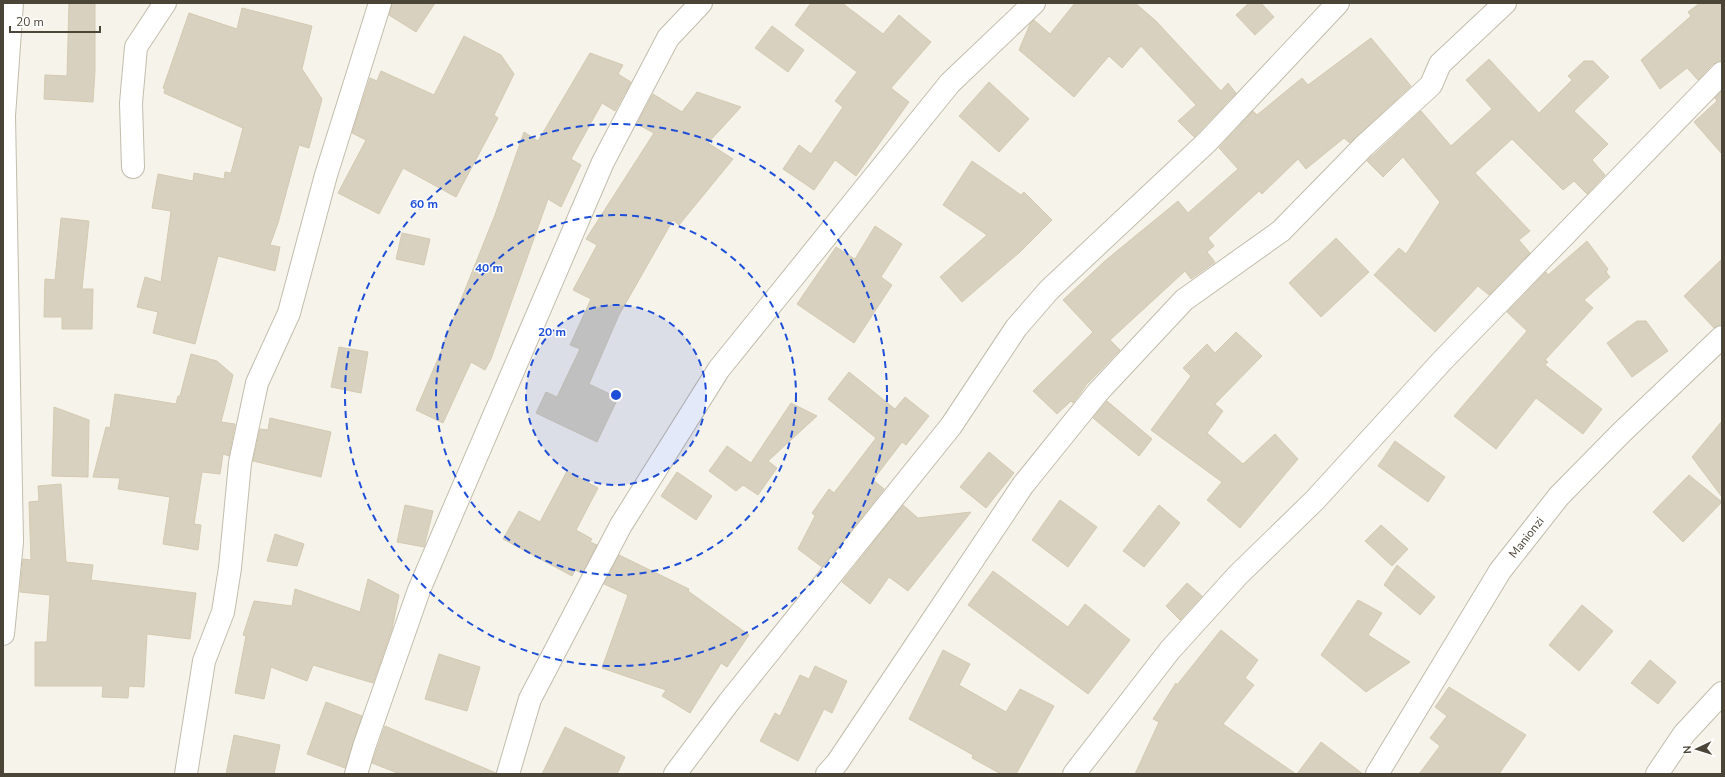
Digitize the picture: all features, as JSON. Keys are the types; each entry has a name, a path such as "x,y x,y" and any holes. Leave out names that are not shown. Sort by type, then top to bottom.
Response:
{"street":[{"path":"3,634 12,542 4,116 12,3"},
{"path":"133,167 131,103 136,47 165,3"},
{"path":"186,774 204,661 223,612 230,568 240,463 257,384 289,313 326,176 380,3"},
{"path":"356,774 419,590 603,162 668,38 701,3"},
{"path":"508,774 530,700 621,524 719,369 950,83 1034,3"},
{"path":"675,774 728,702 951,426 1016,328 1048,290 1207,142 1338,3"},
{"path":"827,774 837,763 1023,485 1098,392 1184,300 1281,231 1364,146 1430,85 1440,64 1505,3"},
{"path":"1074,774 1170,650 1238,575 1315,500 1442,361 1722,73"},
{"name":"Manionzi","path":"1376,774 1500,571 1559,496 1622,432 1722,337"},
{"path":"1657,774 1684,734 1722,693"}],"building":[{"path":"69,3 95,3 95,71 93,102 44,99 45,75 67,76"},
{"path":"392,3 435,3 416,32 389,15"},
{"path":"811,3 842,3 883,34 899,15 931,42 891,88 909,102 856,176 835,160 814,190 783,169 799,145 811,154 843,107 835,101 857,72 795,25"},
{"path":"1075,3 1135,3 1156,21 1221,91 1228,83 1236,93 1194,137 1178,121 1196,105 1141,46 1122,68 1109,56 1074,97 1019,50 1030,24 1034,20 1050,34"},
{"path":"1249,3 1261,3 1274,17 1255,35 1236,15"},
{"path":"1700,3 1722,3 1722,61 1713,64 1698,80 1687,68 1660,89 1641,60 1691,16 1688,12"},
{"path":"242,8 312,26 302,69 322,99 309,148 299,145 278,223 270,245 280,247 275,271 218,256 195,344 153,333 158,312 137,307 145,277 161,282 171,211 152,208 158,174 193,181 194,173 224,179 225,172 231,173 243,128 164,93 165,89 163,88 189,13 237,29"},
{"path":"772,26 804,50 788,72 755,48"},
{"path":"464,36 501,55 514,74 494,115 498,118 456,197 403,168 379,214 338,193 366,140 352,133 370,78 377,81 381,71 434,95"},
{"path":"1371,38 1411,86 1350,143 1344,138 1306,169 1298,159 1262,194 1259,191 1208,238 1214,246 1207,252 1215,262 1191,279 1185,271 1110,340 1120,350 1087,384 1073,403 1071,401 1057,414 1033,391 1093,332 1063,300 1106,260 1178,201 1188,213 1238,169 1219,148 1253,111 1257,115 1302,78 1308,85"},
{"path":"590,53 623,65 618,74 631,82 615,111 602,103 571,159 581,165 561,207 548,199 491,359 485,370 471,362 443,423 416,410 443,347 495,215 524,132 538,141"},
{"path":"1489,59 1539,113 1572,80 1568,76 1584,61 1593,61 1609,77 1574,111 1608,144 1592,160 1605,175 1587,194 1574,181 1563,190 1512,139 1475,173 1530,231 1519,240 1530,253 1489,295 1478,286 1435,332 1374,275 1399,248 1406,254 1440,202 1403,157 1383,177 1367,161 1421,111 1451,146 1492,109 1466,80"},
{"path":"989,82 1029,119 999,152 959,116"},
{"path":"1722,91 1722,154 1694,122 1717,101 1715,98"},
{"path":"697,92 741,107 708,143 733,159 679,225 673,220 619,315 589,384 618,398 597,442 536,413 546,392 557,397 580,349 570,345 591,299 573,290 597,245 586,239 654,133 637,124 653,94 682,112"},
{"path":"972,161 1021,195 1024,192 1052,220 1020,252 962,302 940,277 987,235 943,205"},
{"path":"61,218 89,221 82,289 93,289 92,329 62,329 62,317 44,317 45,279 55,280"},
{"path":"875,226 902,244 881,277 892,285 854,343 797,304 836,247 855,259"},
{"path":"402,233 430,239 424,265 396,259"},
{"path":"1336,238 1369,272 1321,317 1289,283"},
{"path":"1587,241 1608,269 1606,272 1610,277 1584,300 1593,308 1545,360 1548,362 1545,365 1602,409 1583,434 1536,398 1496,449 1454,416 1527,331 1507,312 1546,272 1548,275"},
{"path":"1722,259 1722,325 1714,328 1684,296"},
{"path":"1637,321 1646,321 1668,351 1632,377 1607,343"},
{"path":"1236,332 1262,356 1215,404 1223,411 1207,433 1243,464 1275,434 1298,459 1240,528 1207,500 1222,482 1151,430 1191,376 1183,368 1207,344 1215,353"},
{"path":"339,347 368,352 361,393 331,387"},
{"path":"191,354 217,361 233,375 221,422 235,424 229,456 223,454 220,474 202,472 194,524 201,525 198,550 163,544 170,497 118,489 120,478 93,477 106,427 110,428 115,394 176,404 178,396 180,396"},
{"path":"849,372 895,409 905,397 929,416 906,445 902,442 873,480 884,489 822,567 798,549 815,516 812,513 829,489 834,493 876,438 828,399"},
{"path":"1107,401 1152,439 1139,456 1093,418"},
{"path":"791,403 817,416 768,461 777,468 758,495 743,485 736,491 709,471 727,446 751,463"},
{"path":"54,407 89,420 88,477 52,476"},
{"path":"270,418 331,432 321,477 253,461 260,429 268,430"},
{"path":"1722,421 1722,497 1692,457"},
{"path":"1395,441 1445,477 1428,502 1378,466"},
{"path":"989,452 1014,473 986,508 960,487"},
{"path":"567,471 598,488 576,530 592,539 590,542 597,545 582,573 575,570 572,576 503,539 519,511 540,522"},
{"path":"677,472 712,496 696,520 661,496"},
{"path":"1689,475 1722,502 1683,542 1653,512"},
{"path":"61,484 66,562 93,565 91,580 196,593 190,639 147,634 144,687 129,686 128,698 102,697 103,686 35,686 35,642 47,642 50,595 20,592 23,559 31,560 29,502 39,501 38,486"},
{"path":"1060,500 1097,527 1068,567 1032,540"},
{"path":"405,505 433,511 424,547 397,542"},
{"path":"903,505 918,518 971,512 908,591 889,577 870,604 842,582"},
{"path":"1159,505 1180,523 1144,567 1123,551"},
{"path":"1381,525 1408,549 1392,566 1365,541"},
{"path":"275,534 304,544 297,566 267,561"},
{"path":"619,555 689,589 688,591 749,635 727,667 721,663 690,713 662,696 666,690 602,668 628,595 604,584"},
{"path":"1397,565 1435,597 1420,615 1384,585"},
{"path":"993,571 1068,627 1085,604 1130,640 1088,694 968,605"},
{"path":"368,579 399,595 392,629 373,683 313,665 307,681 271,667 264,699 235,693 246,636 243,635 254,601 292,606 295,589 360,612"},
{"path":"1187,583 1202,596 1180,620 1166,606"},
{"path":"1358,600 1382,613 1368,635 1410,662 1366,692 1321,655"},
{"path":"1582,605 1613,631 1579,671 1549,645"},
{"path":"1221,630 1258,660 1245,678 1254,685 1223,724 1296,774 1135,774 1159,722 1153,719 1176,683 1177,685"},
{"path":"943,650 970,664 959,685 1006,712 1020,689 1054,706 1016,774 1001,774 972,758 973,755 909,719"},
{"path":"439,654 480,667 467,711 425,699"},
{"path":"1650,660 1676,682 1658,704 1631,683"},
{"path":"815,666 847,681 832,713 824,709 798,761 760,741 775,713 780,716 800,675 809,679"},
{"path":"1449,687 1526,735 1499,774 1419,774 1440,746 1430,738 1447,716 1435,707"},
{"path":"326,702 362,716 345,768 307,754"},
{"path":"385,726 496,774 400,774 372,763"},
{"path":"565,727 625,757 617,774 542,774"},
{"path":"234,735 280,745 274,774 226,774"},
{"path":"1321,742 1363,774 1297,774"}]}
